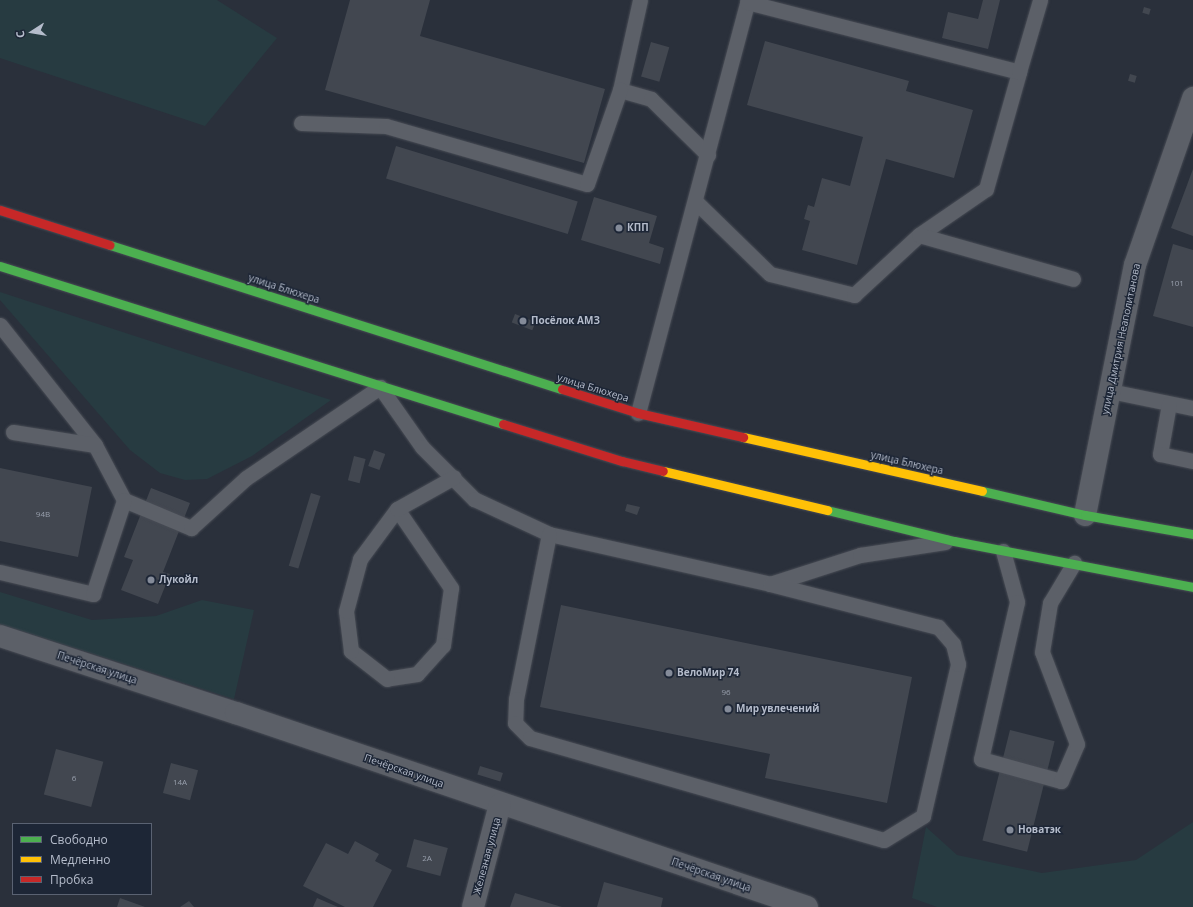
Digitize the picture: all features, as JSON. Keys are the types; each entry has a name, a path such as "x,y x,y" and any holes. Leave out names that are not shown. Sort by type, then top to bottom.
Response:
{"main road":[{"name":"улица Блюхера","path":"0,210 638,413 1085,516 1193,534"},
{"path":"0,266 380,387 622,461 954,541 1193,587"}],"street":[{"name":"улица Дмитрия Неаполитанова","path":"1085,516 1135,265 1193,98"},
{"name":"Печёрская улица","path":"0,636 236,713 500,804 807,907"},
{"name":"Железная улица","path":"473,907 500,804"}],"lane":[{"path":"301,123 386,126 587,184 620,90 640,0"},
{"path":"696,202 770,274 854,295 919,235 986,190 1040,0"},
{"path":"638,413 696,202 747,2 1019,72"},
{"path":"620,90 651,99 708,155"},
{"path":"919,235 1073,279"},
{"path":"0,325 95,445 124,500 191,528 246,478 380,387 422,447 454,477 474,499 549,534 770,584 938,627 953,644 958,664 923,816 884,840 530,738 515,723 516,699 549,534"},
{"path":"1110,391 1193,408"},
{"path":"1169,404 1160,454 1193,461"},
{"path":"13,432 95,445"},
{"path":"397,510 451,588 443,645 417,674 386,679 351,651 346,611 360,559 397,510 454,477"},
{"path":"0,572 93,594 124,500"},
{"path":"770,584 860,555 954,541"},
{"path":"1003,551 1016,602 981,759 1061,781 1077,744 1042,652 1050,603 1074,563"}],"shaded area":[{"path":"0,0 217,0 277,38 205,126 0,58"},
{"path":"0,292 331,400 252,456 207,479 185,480 160,473 130,450 0,300"},
{"path":"0,592 92,620 156,616 202,600 254,610 234,699 0,624"},
{"path":"1193,822 1193,907 937,907 912,898 926,827 957,855 1042,873 1136,860"}],"building":[{"path":"350,0 430,0 420,36 605,89 584,163 325,90"},
{"path":"983,0 1000,0 988,49 942,38 948,12 978,19"},
{"path":"1144,7 1151,9 1149,15 1142,13"},
{"path":"765,41 909,81 906,91 973,110 954,178 886,159 857,265 802,250 810,221 804,219 808,205 814,207 822,178 850,186 863,137 747,105"},
{"path":"651,42 669,47 659,82 641,77"},
{"path":"1130,74 1137,76 1135,83 1128,81"},
{"path":"396,146 578,202 568,234 386,179"},
{"path":"1193,169 1193,236 1171,228"},
{"name":"КПП","path":"594,197 657,216 649,243 664,248 660,264 581,240"},
{"path":"1173,244 1193,250 1193,327 1153,316"},
{"path":"515,314 536,322 532,330 512,322"},
{"path":"374,450 385,454 379,470 368,466"},
{"path":"354,456 366,459 360,483 348,480"},
{"path":"0,468 92,487 78,557 0,541"},
{"path":"151,488 190,503 163,572 170,574 158,604 121,590 133,560 124,557"},
{"path":"311,493 321,496 298,569 289,566"},
{"path":"627,504 640,507 637,515 625,511"},
{"path":"561,605 912,677 887,803 765,778 770,754 540,707"},
{"path":"1010,730 1055,741 1027,852 982,841"},
{"path":"56,749 103,762 91,807 44,794"},
{"path":"171,763 198,770 190,800 163,793"},
{"path":"480,766 503,773 500,782 477,775"},
{"path":"414,839 448,848 440,876 406,867"},
{"path":"355,841 379,854 375,861 392,870 373,907 345,907 303,886 326,843 348,854"},
{"path":"604,882 663,898 661,907 597,907"},
{"path":"515,893 562,907 510,907"},
{"path":"120,898 145,907 117,907"},
{"path":"317,898 338,907 313,907"},
{"path":"189,901 194,907 180,907"}],"traffic: fast":[{"path":"110,245 562,389"},
{"path":"0,266 503,424"},
{"path":"982,491 1085,515 1193,534"},
{"path":"827,510 954,541 1193,587"}],"traffic: slow":[{"path":"743,437 982,491"},
{"path":"663,471 827,510"}],"traffic: jam":[{"path":"0,210 110,245"},
{"path":"562,389 638,413 743,437"},
{"path":"503,424 622,461 663,471"}],"place":[{"name":"КПП","path":"619,228"},
{"name":"Посёлок АМЗ","path":"523,321"},
{"name":"Лукойл","path":"151,580"},
{"name":"ВелоМир 74","path":"669,673"},
{"name":"Мир увлечений","path":"728,709"},
{"name":"Новатэк","path":"1010,830"}]}
